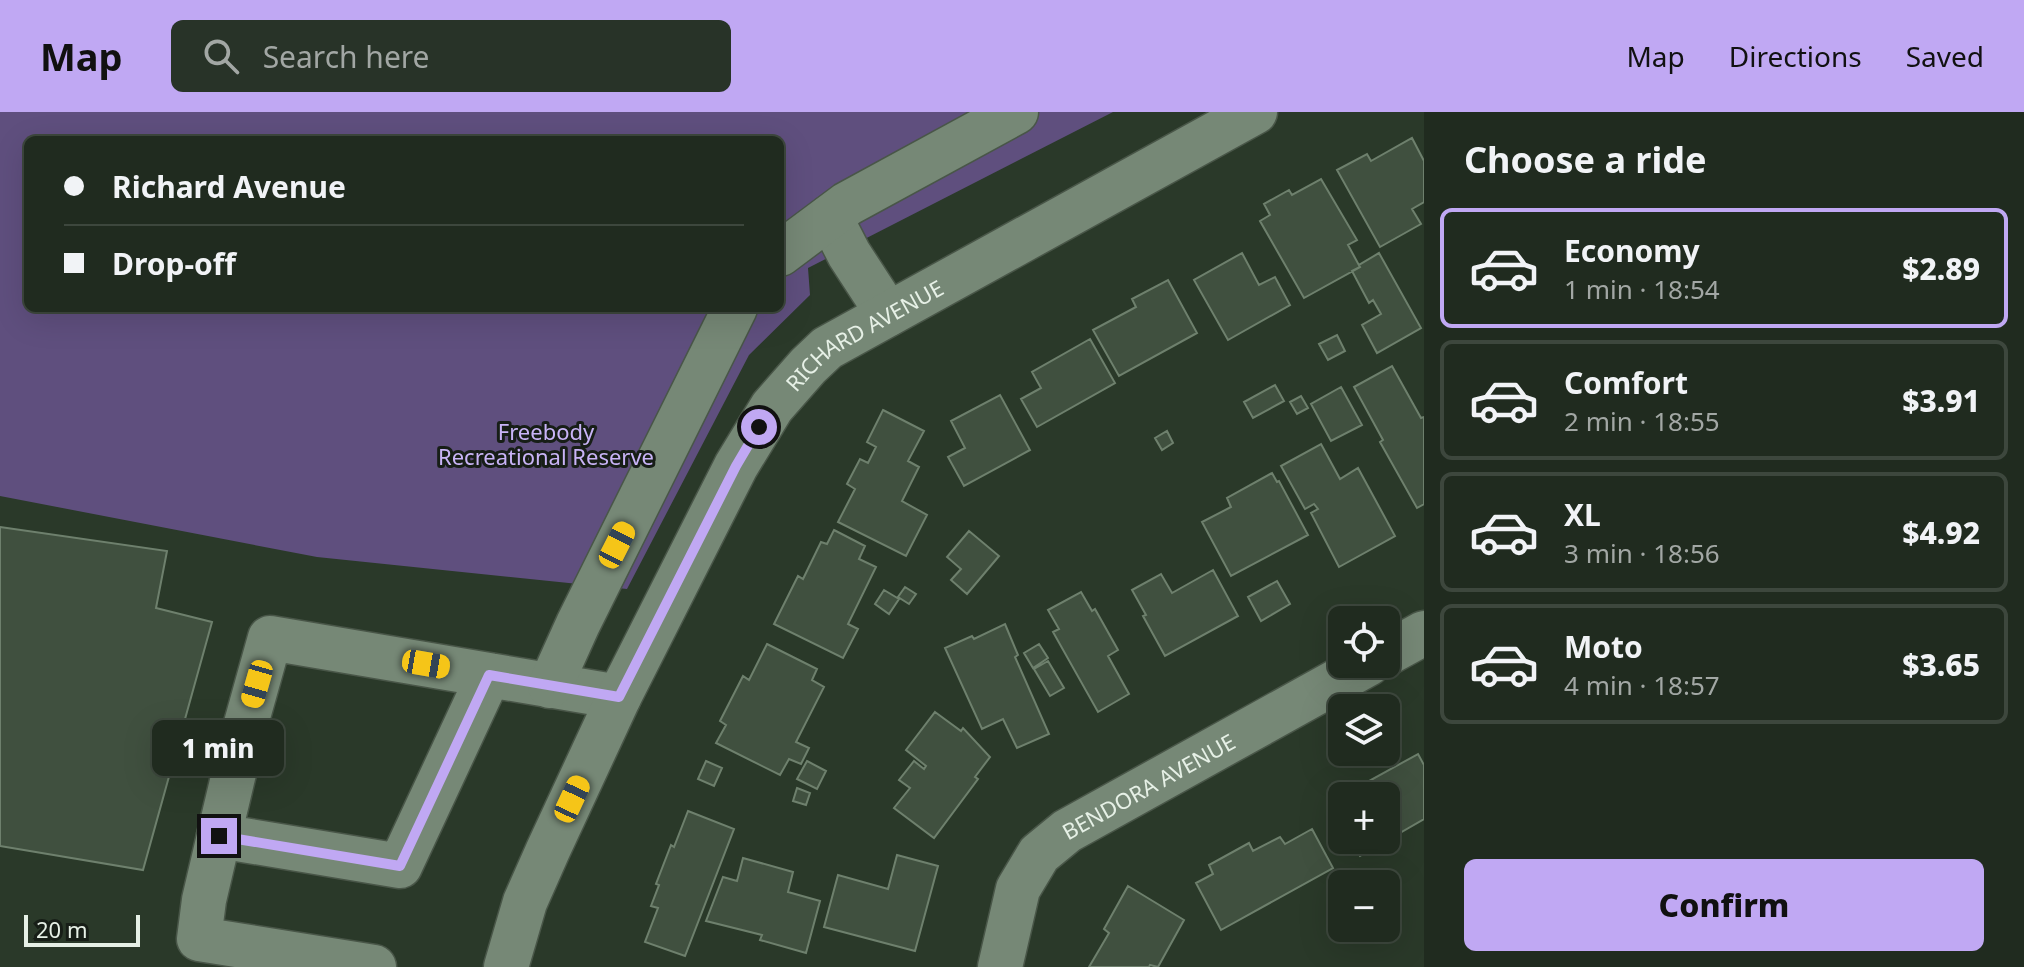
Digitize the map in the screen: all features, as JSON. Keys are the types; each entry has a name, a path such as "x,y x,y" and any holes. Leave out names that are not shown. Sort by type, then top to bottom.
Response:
{"street":[{"path":"784,251 847,204 1016,112"},
{"name":"RICHARD AVENUE","path":"506,967 525,902 619,697 736,466 772,407 827,348 1255,112"},
{"path":"830,217 849,254 888,314"},
{"path":"550,686 733,312"},
{"path":"1400,646 1424,633"},
{"path":"374,967 199,939 204,900 219,836 270,638 619,697"},
{"path":"219,836 400,866 489,675"},
{"name":"BENDORA AVENUE","path":"1000,967 1018,889 1039,854 1067,831 1343,678"}],"green space":[{"name":"Freebody Recreational Reserve","path":"0,112 1113,112 808,268 810,295 749,355 627,589 317,557 0,496"}],"building":[{"path":"1412,138 1424,161 1424,202 1412,209 1421,224 1380,247 1337,170 1367,154 1371,161"},
{"path":"1321,179 1357,240 1348,245 1360,267 1304,298 1260,221 1270,215 1264,204 1289,190 1292,195"},
{"path":"1242,253 1259,285 1275,277 1290,305 1228,340 1194,280"},
{"path":"1379,253 1421,328 1377,353 1362,325 1381,314 1373,300 1369,303 1352,271"},
{"path":"1168,280 1197,333 1119,376 1093,330 1136,307 1132,299"},
{"path":"1337,335 1345,351 1328,360 1319,344"},
{"path":"1090,339 1115,383 1037,427 1021,399 1041,388 1032,372"},
{"path":"1392,366 1421,418 1424,417 1424,504 1417,508 1354,387"},
{"path":"1275,385 1284,401 1253,418 1244,402"},
{"path":"1341,387 1362,425 1331,441 1311,404"},
{"path":"1000,395 1030,450 964,486 948,457 965,448 951,421"},
{"path":"1301,396 1308,408 1297,414 1290,402"},
{"path":"883,410 924,431 908,461 919,467 902,501 927,515 906,556 838,522 855,489 847,484 860,459 868,463 876,447 867,442"},
{"path":"1167,431 1173,443 1162,450 1155,438"},
{"path":"1321,444 1340,479 1358,468 1395,536 1339,567 1311,513 1318,509 1314,504 1305,509 1281,466"},
{"path":"1272,473 1308,535 1231,576 1202,522 1231,507 1227,498"},
{"path":"0,527 167,551 156,608 212,622 143,870 0,846"},
{"path":"834,530 865,546 859,559 876,567 848,624 858,629 843,658 774,624 798,576 803,579 821,542 827,544"},
{"path":"969,531 999,556 967,594 951,580 961,569 947,557"},
{"path":"1213,570 1238,616 1165,656 1132,590 1161,574 1172,593"},
{"path":"1277,581 1290,604 1261,621 1248,597"},
{"path":"905,587 916,594 909,604 898,597"},
{"path":"884,590 899,599 889,614 875,604"},
{"path":"1081,592 1092,611 1095,609 1118,650 1108,656 1129,694 1098,712 1053,632 1059,629 1048,610"},
{"path":"1005,624 1018,655 1015,657 1049,734 1017,748 1003,719 982,729 945,648 972,636 974,639"},
{"path":"767,644 817,669 812,680 824,687 796,742 809,748 801,764 789,759 780,775 716,743 726,725 720,721 743,676 749,680"},
{"path":"1039,644 1048,658 1033,668 1024,653"},
{"path":"1048,661 1064,688 1050,696 1034,669"},
{"path":"935,712 961,731 963,728 990,757 975,777 978,779 934,838 894,808 910,788 899,780 914,761 924,769 926,766 906,750"},
{"path":"1418,754 1424,765 1424,819 1400,833 1400,782 1367,782"},
{"path":"706,761 722,768 714,786 698,779"},
{"path":"807,761 826,771 817,789 797,779"},
{"path":"797,788 810,793 806,805 793,801"},
{"path":"688,811 734,829 685,956 645,942 658,908 651,906 659,885 656,884"},
{"path":"1312,829 1333,868 1221,930 1196,883 1213,874 1209,865 1249,843 1253,851 1280,837 1285,844"},
{"path":"897,855 938,866 915,951 824,927 838,875 888,889"},
{"path":"743,858 793,872 788,892 820,901 806,953 760,940 762,935 706,921 723,877 737,881"},
{"path":"1128,886 1184,920 1158,967 1089,967 1109,933 1104,929"}],"route":[{"path":"219,836 400,866 489,675 619,697 736,466 759,427"}]}
